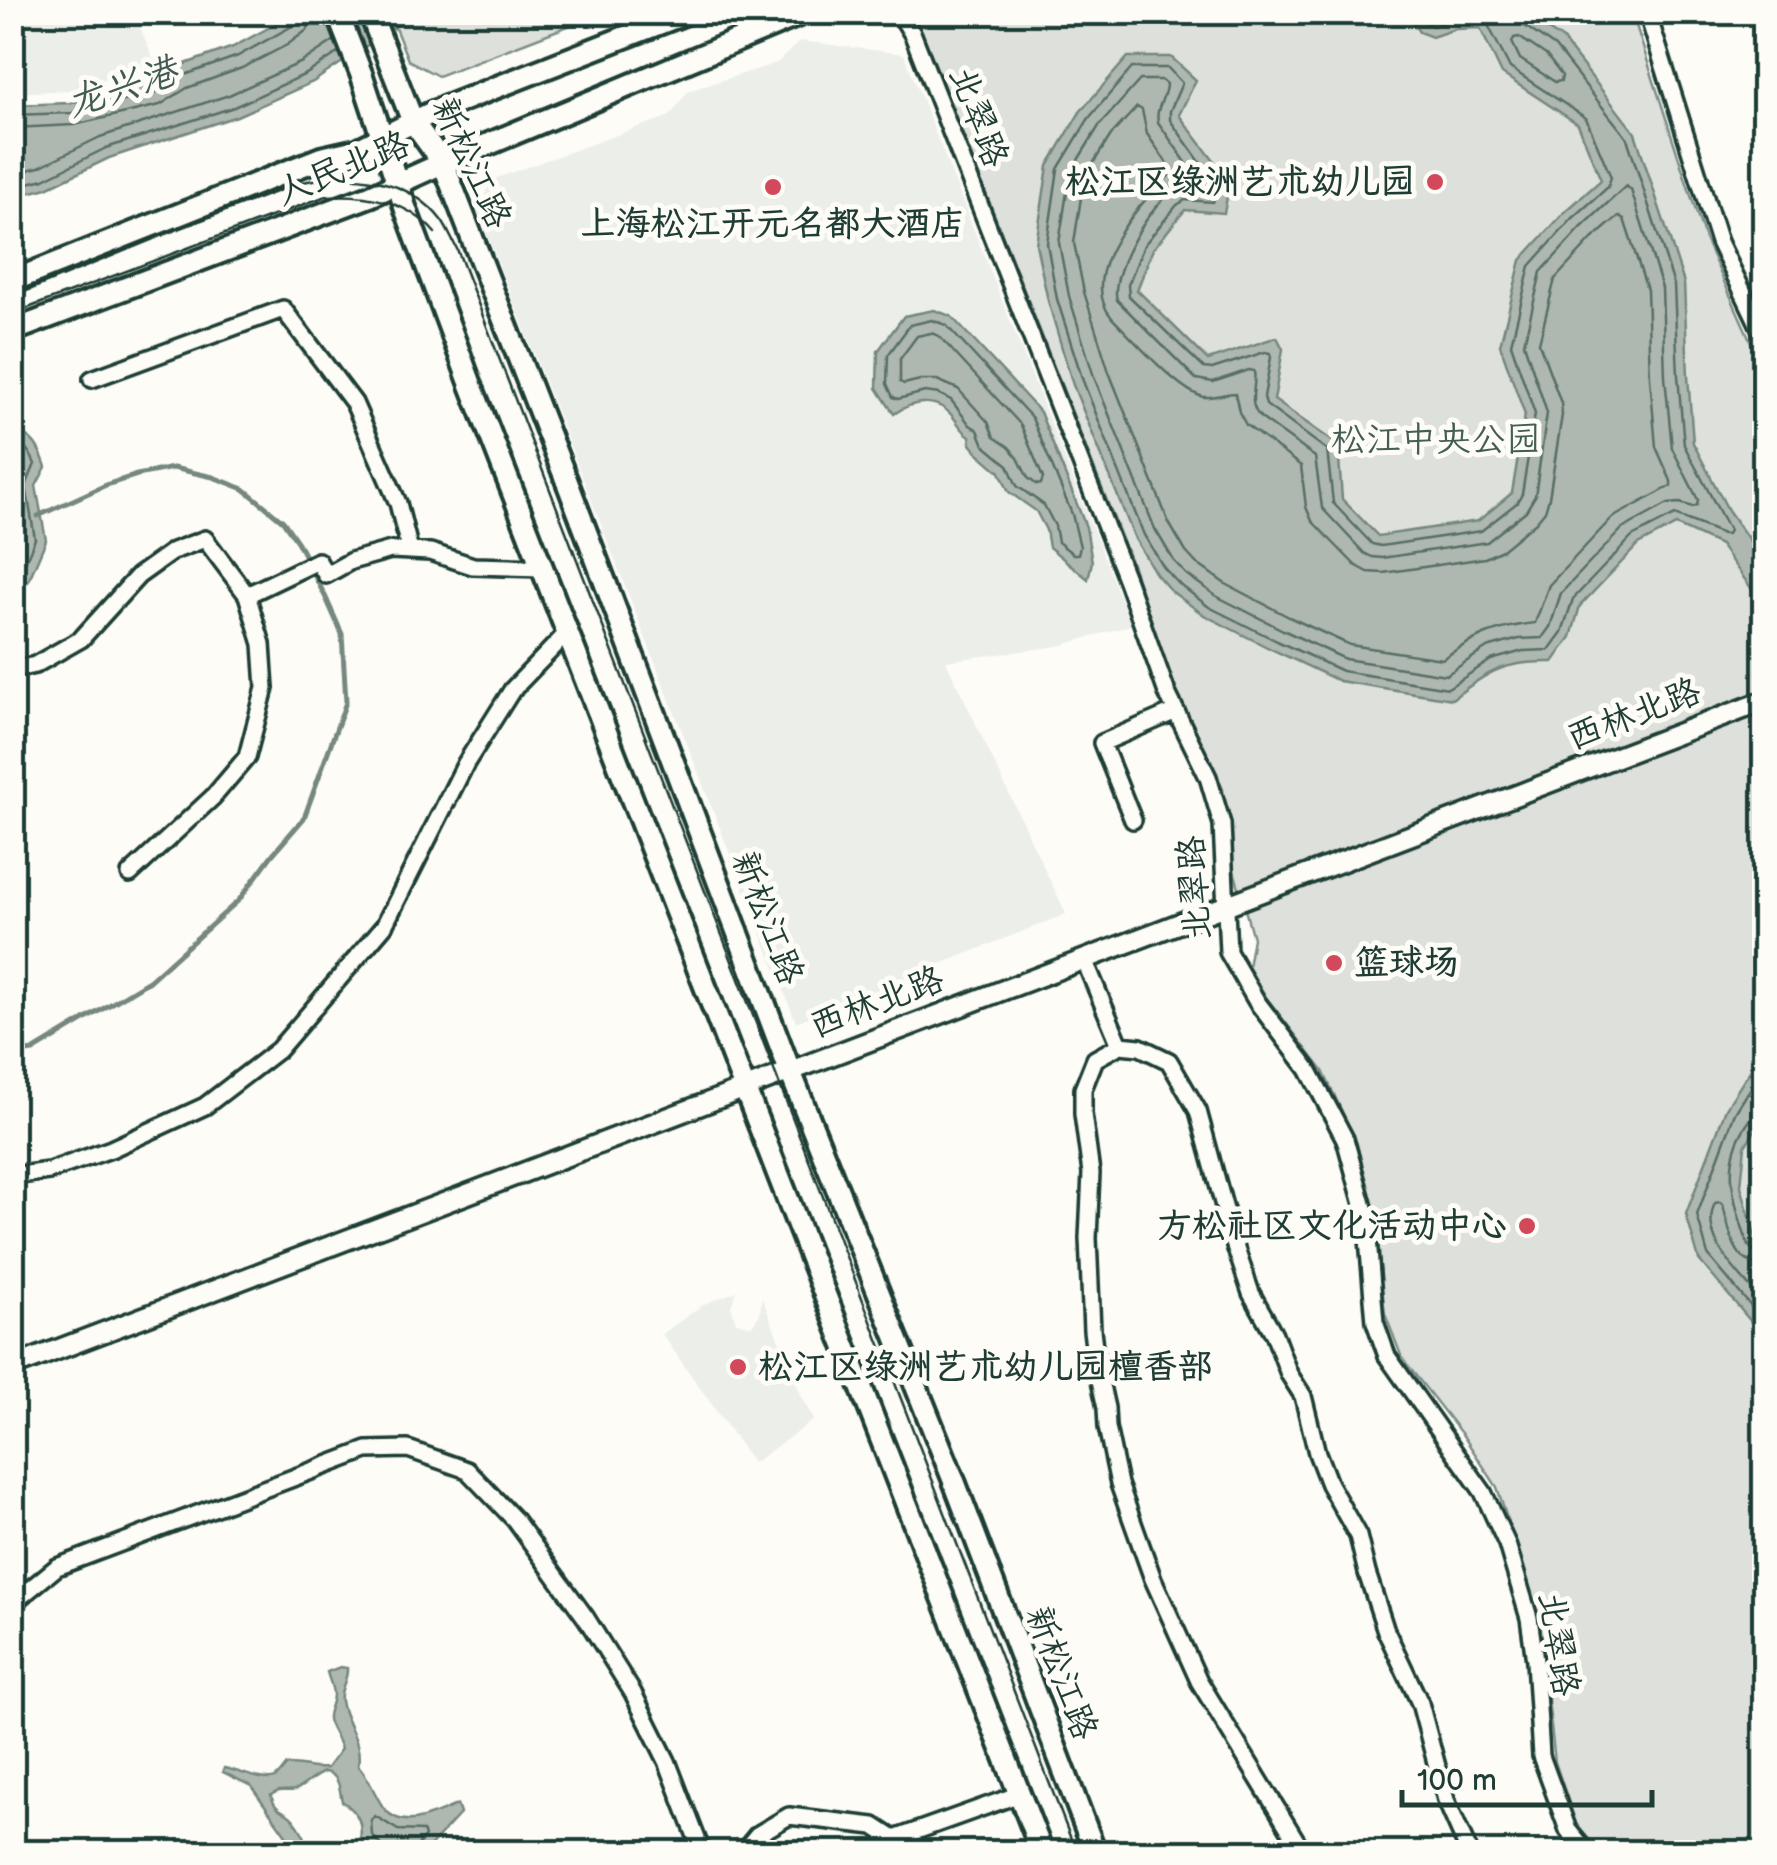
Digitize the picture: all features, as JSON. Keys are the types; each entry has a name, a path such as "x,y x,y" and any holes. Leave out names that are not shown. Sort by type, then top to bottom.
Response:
{"main road":[{"name":"新松江路","path":"337,12 471,385 1042,1852"},
{"name":"新松江路","path":"370,12 413,122 443,163 570,487 790,1072 954,1481 1095,1852"},
{"name":"人民北路","path":"12,281 321,158 357,150 433,112 689,12"},
{"name":"人民北路","path":"12,330 370,196 806,12"}],"street":[{"name":"北翠路","path":"899,12 914,35 1167,693 1208,778 1222,824 1228,952 1257,1002 1308,1069 1345,1140 1366,1216 1375,1322 1387,1356 1483,1492 1507,1544 1529,1618 1536,1661 1541,1756 1568,1830 1586,1852"},
{"path":"1648,12 1719,242 1764,336"},
{"path":"92,379 284,308 354,403 398,504 410,551"},
{"path":"12,670 36,665 81,639 138,576 173,552 205,539 247,595 262,644 266,688 247,758 214,797 130,874"},
{"path":"247,595 310,565 326,575 351,561 391,550 430,552 472,566 544,568"},
{"path":"12,1176 49,1170 112,1150 205,1106 278,1050 384,926 466,763 512,690 568,632"},
{"name":"西林北路","path":"12,1367 1764,700"},
{"path":"1132,820 1102,743 1176,711"},
{"path":"1084,959 1120,1045"},
{"path":"1303,1852 1199,1681 1153,1579 1119,1484 1092,1330 1088,1238 1091,1172 1083,1089 1095,1059 1120,1045 1140,1047 1169,1061 1198,1111 1251,1293 1302,1396 1328,1484 1358,1536 1386,1631 1420,1703 1446,1800 1470,1852"},
{"path":"12,1612 19,1598 57,1568 108,1546 367,1450 408,1449 467,1470 515,1520 586,1618 633,1693 667,1761 702,1852"},
{"path":"743,1852 757,1836 789,1816 874,1826 890,1846 1020,1794"}],"shaded area":[{"path":"13,12 134,13 156,66 70,90 13,93"},
{"path":"800,41 904,54 1131,625 1059,646 946,661 1066,914 796,1022 478,211 491,180 670,116 688,91 777,63"},
{"name":"松江区绿洲艺术幼儿园檀香部","path":"737,1291 731,1306 736,1322 752,1326 760,1314 762,1298 814,1420 753,1463 662,1334 704,1304"}],"green space":[{"path":"389,13 602,13 438,76 408,60"},
{"name":"松江中央公园","path":"913,13 1632,13 1705,239 1764,371 1764,1852 1600,1852 1576,1824 1555,1762 1539,1619 1497,1487 1464,1437 1402,1358 1385,1314 1374,1216 1357,1144 1323,1071 1248,967 1253,938 1230,856 1223,789 1173,688 1133,567"}],"water":[{"path":"296,13 415,13 313,82 237,116 109,158 47,188 13,197 13,105 70,103 151,84 177,67 233,47"},
{"path":"1407,13 1522,13 1562,39 1635,133 1684,283 1693,443 1728,510 1764,561 1764,606 1720,545 1676,525 1638,545 1580,606 1571,637 1553,662 1499,669 1452,699 1339,681 1204,615 1171,591 1156,574 1135,539 1073,385 1036,244 1048,166 1080,112 1128,57 1171,57 1196,80 1179,115 1230,182 1224,213 1185,210 1153,249 1137,290 1208,360 1277,337 1283,349 1274,400 1338,445 1342,499 1378,536 1478,521 1512,493 1525,415 1500,345 1521,260 1601,180 1578,124 1502,74 1480,28 1455,29 1432,37 1419,32"},
{"path":"934,310 951,316 1040,412 1086,527 1092,562 1088,579 1049,547 1036,511 1009,492 1000,472 978,453 970,436 948,411 926,403 894,414 877,388 878,351 904,316"},
{"path":"13,431 35,443 46,467 36,486 46,540 28,582 13,582"},
{"path":"1764,1049 1764,1116 1745,1146 1741,1186 1757,1243 1764,1241 1764,1337 1699,1260 1686,1214 1726,1108"},
{"path":"347,1668 341,1701 356,1740 358,1765 383,1807 391,1815 408,1820 457,1805 460,1814 425,1852 383,1851 360,1841 358,1818 342,1801 336,1779 324,1772 295,1790 271,1795 278,1808 297,1824 311,1852 293,1852 286,1835 251,1786 223,1772 224,1768 270,1779 287,1765 327,1768 341,1749 328,1719 333,1695 327,1672"}],"waterway":[{"path":"12,1054 33,1051 149,981 239,900 304,818 346,702 342,634 326,598 283,521 244,489 173,468 106,485 38,516"}],"tram line":[{"path":"12,297 173,231 318,179 358,178 395,186 428,206 442,221 457,249 1076,1852"},
{"path":"12,314 326,196 385,201 412,213 435,233"}],"place":[{"name":"松江区绿洲艺术幼儿园","path":"1435,182"},
{"name":"上海松江开元名都大酒店","path":"773,187"},
{"name":"篮球场","path":"1334,963"},
{"name":"方松社区文化活动中心","path":"1527,1226"},
{"name":"松江区绿洲艺术幼儿园檀香部","path":"738,1367"}],"water label":[{"name":"龙兴港","path":"122,88"}]}
